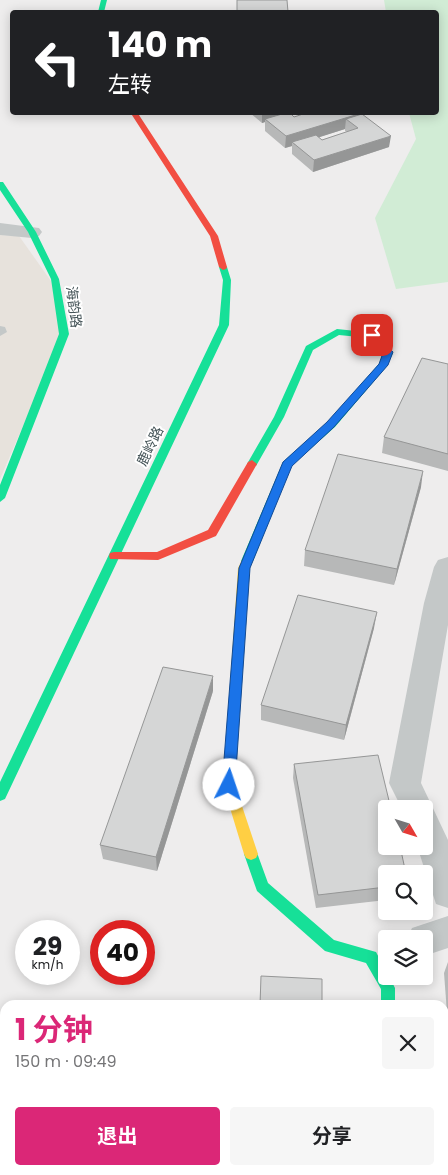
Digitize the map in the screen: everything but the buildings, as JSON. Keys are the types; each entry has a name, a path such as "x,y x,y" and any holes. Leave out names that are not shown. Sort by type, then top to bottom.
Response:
{"street":[{"name":"鹿岭路","path":"0,795 224,325 227,280 214,236 135,115"},
{"name":"海韵路","path":"0,184 32,232 55,279 64,334 0,498"},
{"path":"0,229 32,232"},
{"path":"114,556 158,556 212,533 279,417 309,348 337,332 372,335 388,352 383,365 331,424 287,464 244,568 229,785 262,887 330,946 378,954"},
{"path":"414,800 405,783 438,603 448,567"},
{"path":"433,844 448,893"},
{"path":"433,937 448,932"},
{"path":"387,985 388,1000"}],"shaded area":[{"path":"0,235 19,236 51,281 62,336 0,479"}],"green space":[{"path":"384,0 448,0 448,282 396,289 375,218 416,139 410,115 439,115 439,10 386,10"}],"traffic: fast":[{"path":"102,10 104,0"},
{"path":"0,184 32,232 55,279 64,334 0,498"},
{"path":"0,795 224,325 227,280 223,267"},
{"path":"247,561 287,464 331,425 383,365 388,353 372,335 337,332 309,348 279,417 252,464"},
{"path":"251,854 262,887 330,946 371,957 388,988 388,1000"}],"traffic: slow":[{"path":"247,561 244,568 229,785 251,854"}],"traffic: jam":[{"path":"135,115 214,236 223,267"},
{"path":"114,556 158,556 212,533 252,464"}],"route":[{"path":"229,785 244,568 287,464 331,424 383,365 388,352 372,335"}]}
